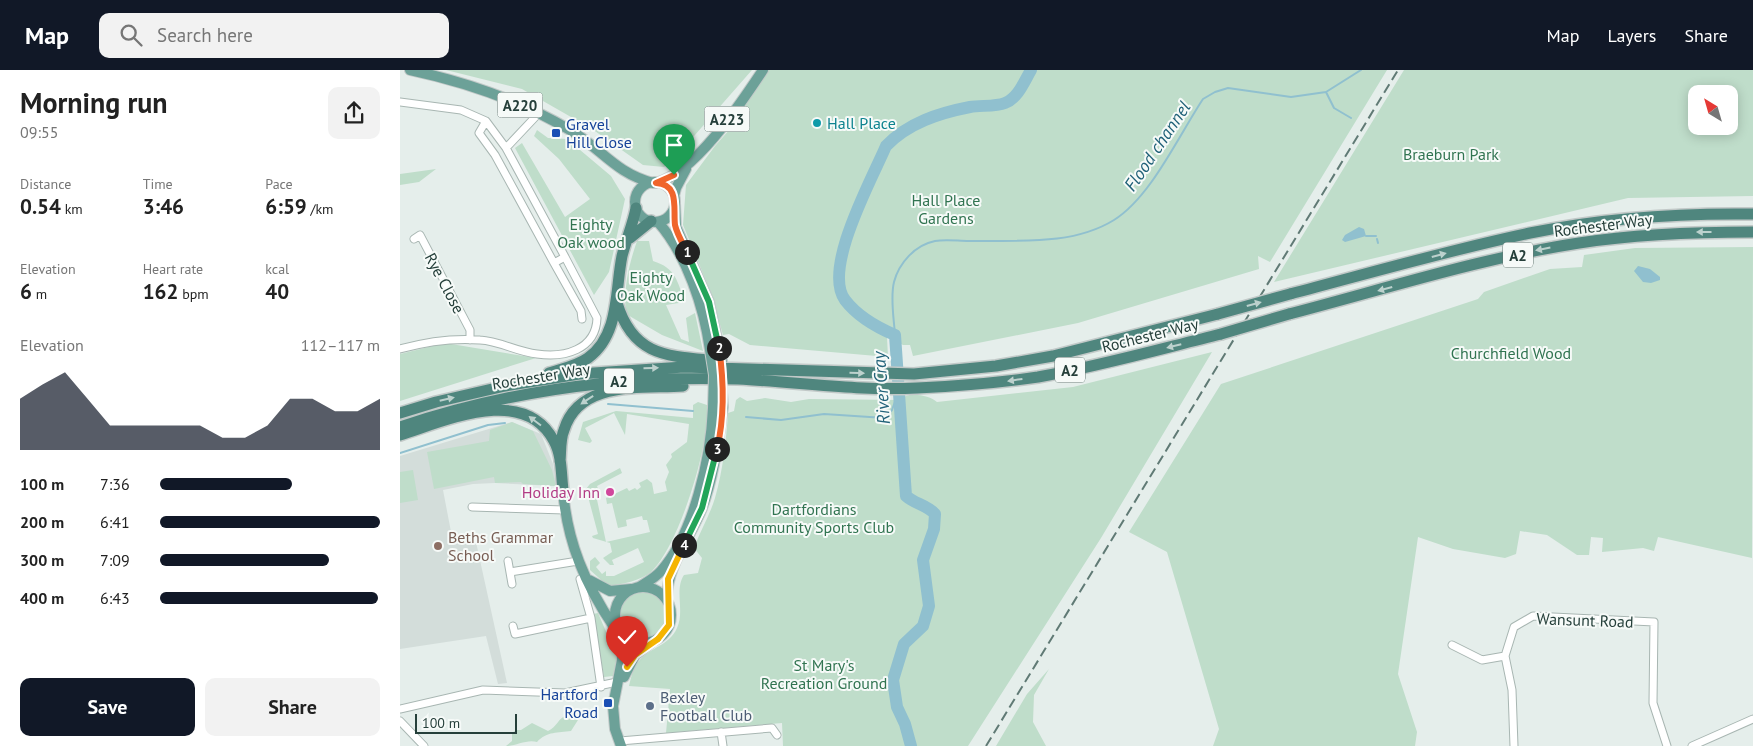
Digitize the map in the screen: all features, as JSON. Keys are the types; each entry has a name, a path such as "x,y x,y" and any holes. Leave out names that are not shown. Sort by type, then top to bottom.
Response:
{"highway":[{"path":"499,387 577,364 588,358 600,347 610,330 627,241 636,208"},
{"name":"Rochester Way","path":"499,387 624,369 684,367 914,374 996,366 1053,356 1486,242 1541,231 1623,219 1753,214"},
{"path":"627,241 642,227 654,222"},
{"name":"Rochester Way","path":"400,427 442,413 501,398 584,384 636,380 735,379 843,387 916,388 988,383 1037,377 1221,334 1289,314 1496,260 1580,243 1681,232 1753,232"},
{"path":"616,299 629,331 638,342 653,351 693,358 801,366 832,372"},
{"path":"560,461 564,430 570,417 579,405 591,396 602,392 696,386 823,389 843,387"},
{"name":"A2","path":"400,413 499,387"},
{"path":"400,435 446,420 493,409 506,408 518,411 533,419 544,428 554,441 560,461 563,490"}],"main road":[{"name":"A220","path":"410,70 474,87 540,113 580,137 631,176 655,183"},
{"name":"A223","path":"655,183 672,177 687,166 722,127 763,70"},
{"name":"A223","path":"667,600 668,579 702,508 721,433 715,349 709,302 676,227 676,188 687,166"},
{"name":"A220","path":"617,167 631,184 637,195"},
{"path":"655,183 666,186 675,200 672,214 654,222 642,217 636,208 637,195 643,187 655,183"},
{"name":"A223","path":"654,222 669,234 698,300 715,349"},
{"name":"A223","path":"636,588 663,569 684,529 706,466 718,408"},
{"path":"563,490 568,530 584,579 613,625 621,634 636,643 652,642"},
{"path":"584,579 610,591 636,588 655,590 667,600 670,608 669,625 666,632 635,655 627,667 621,694 620,741"},
{"path":"620,741 615,729 614,706 622,660 621,634 615,616 615,609 624,595 636,588"}],"street":[{"path":"400,102 436,105 461,110 486,121 506,148 597,318 596,328 589,342 578,350 560,354 536,354 492,341 470,340 450,340 400,349"},
{"path":"506,148 540,113"},
{"path":"486,121 479,133 495,155 581,311 582,319"},
{"name":"Rye Close","path":"414,239 420,235 470,330 470,340"},
{"path":"554,263 565,257"},
{"path":"472,507 565,510"},
{"path":"508,561 512,584"},
{"path":"510,572 578,561"},
{"path":"584,579 601,687"},
{"name":"Wansunt Road","path":"1514,746 1512,690 1505,656 1514,628 1533,616 1654,622 1654,703 1667,746"},
{"path":"513,626 515,634 591,618"},
{"path":"1452,645 1482,660 1505,656"},
{"path":"400,709 483,690 565,693 601,687 617,682"},
{"path":"1692,746 1753,719"},
{"path":"400,721 424,746"},
{"path":"620,741 772,728 777,735"},
{"path":"722,732 723,746"}],"shaded area":[{"name":"Beths Grammar School","path":"512,422 541,434 553,464 556,486 495,483 473,484 443,490 452,537 474,533 507,683 498,684 486,636 400,649 400,456"}],"green space":[{"path":"446,70 752,70 673,160 664,167 643,165 592,129 522,89"},
{"name":"Hall Place Gardens","path":"768,70 1387,70 1270,262 1258,256 1259,269 1078,323 913,356 910,345 903,345 887,337 888,357 750,345 729,334 723,335 711,293 683,225 686,185 730,129"},
{"name":"Braeburn Park","path":"1404,70 1753,70 1753,196 1628,198 1274,282"},
{"name":"Eighty Oak wood","path":"537,130 548,138 567,139 611,176 625,199 609,272 594,295 515,148 522,143 565,217 590,199 559,159 534,136"},
{"path":"436,169 419,182 400,185 400,174"},
{"name":"Eighty Oak Wood","path":"637,241 649,241 653,261 667,267 675,276 685,302 666,305 681,339 689,342 686,318 695,313 703,351 662,335 626,314 625,295 627,277"},
{"name":"Churchfield Wood","path":"1753,247 1752,558 1658,537 1654,551 1643,548 1602,552 1603,538 1591,537 1589,555 1577,555 1547,535 1520,531 1516,554 1505,558 1453,549 1418,537 1398,674 1417,732 1415,746 1213,746 1219,729 1167,552 1129,532 1221,384 1478,299 1484,292 1550,269 1582,267 1584,255 1635,248"},
{"path":"445,343 536,358 400,401 400,354"},
{"path":"1212,352 1101,538 968,746 783,746 782,723 666,733 670,689 629,686 637,663 648,652 669,639 677,628 680,615 681,581 684,575 698,573 702,558 694,548 718,487 724,456 728,413 734,411 736,400 740,397 747,401 765,398 791,402 809,399 900,400 903,397 913,395 924,396 937,402 1073,387"},
{"path":"698,402 707,405 704,443 691,492 673,539 662,558 652,571 643,577 626,583 608,586 590,570 590,561 595,557 600,563 596,567 602,574 606,571 606,576 614,576 644,562 638,548 612,560 614,565 610,565 603,558 612,552 610,543 606,542 650,532 647,520 643,520 642,516 626,520 627,526 618,528 612,503 607,504 606,498 627,488 629,491 635,488 637,490 641,487 639,483 647,479 652,483 654,494 667,491 665,482 669,472 666,465 672,457 671,454 687,442 689,424 627,414 625,435 614,413 585,428 592,441 590,443 578,440 583,422 616,411 693,418 693,405"},
{"path":"512,422 533,431 552,470 556,486 523,484 521,482 495,483 494,477 434,489 427,452 489,441 490,430"},
{"path":"620,468 622,473 597,486 600,494 596,495 606,542 592,536 598,534 586,489 590,484"},
{"path":"413,470 418,500 400,503 400,472"},
{"path":"638,592 648,592 660,598 665,606 665,624 660,632 652,637 638,638 630,635 623,628 620,620 620,610 623,602 630,595"},
{"path":"598,613 617,657 613,676 604,677 593,614"},
{"path":"1049,669 1034,695 1033,722 1046,746 996,746 1027,694"},
{"path":"567,715 576,717 578,720 571,731 549,734 537,742 529,741 506,746 512,741 512,733 516,730 521,730 532,723 548,731"}],"water":[{"path":"1359,227 1364,229 1366,236 1345,242 1342,240 1345,235"},
{"path":"1638,266 1650,269 1660,277 1660,280 1651,283 1643,282 1634,271"}],"waterway":[{"name":"River Cray","path":"911,746 905,724 897,707 893,680 904,644 923,626 929,606 923,560 934,529 935,514 906,496 895,335 868,321 845,300 840,286 840,267 844,246 852,224 886,146 914,125 947,112 1010,101 1020,89 1031,70"},
{"name":"Flood channel","path":"895,335 892,302 896,275 909,256 921,246 943,240 1044,240 1062,238 1098,228 1114,220 1140,196 1152,181 1203,99 1215,92 1228,88 1291,97 1326,92 1361,70"},
{"path":"1326,92 1334,108 1351,118"},
{"path":"1366,236 1376,236"},
{"path":"1377,239 1378,243"},
{"path":"746,417 781,420 824,414 885,418 892,410 898,393"},
{"path":"608,404 693,411"},
{"path":"400,453 488,425 505,423"}],"railway":[{"path":"986,746 1398,70"}],"place":[{"name":"Hall Place","path":"817,123"},
{"name":"Gravel Hill Close","path":"556,133"},
{"name":"Holiday Inn","path":"610,492"},
{"name":"Beths Grammar School","path":"438,546"},
{"name":"Hartford Road","path":"608,703"},
{"name":"Bexley Football Club","path":"650,706"}],"route":[{"path":"627,667 635,655 666,632 669,625 668,579 702,508 721,433 723,407 722,374 718,337 709,302 697,270 676,227 674,196 666,186 656,183 674,175"}],"park label":[{"name":"Dartfordians Community Sports Club","path":"814,518"},
{"name":"St Mary's Recreation Ground","path":"824,674"}]}
